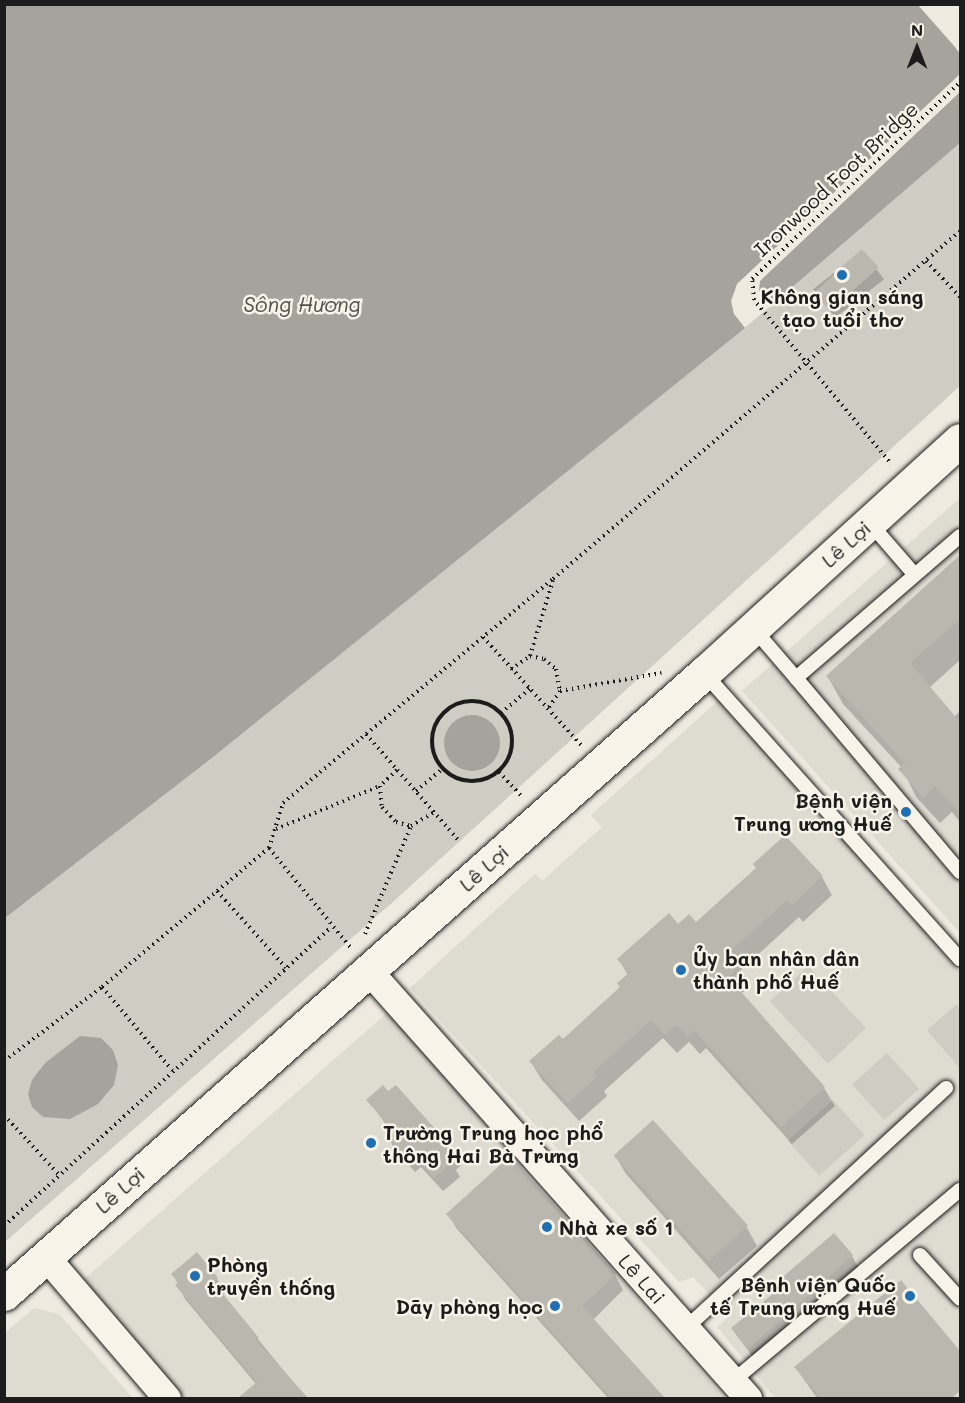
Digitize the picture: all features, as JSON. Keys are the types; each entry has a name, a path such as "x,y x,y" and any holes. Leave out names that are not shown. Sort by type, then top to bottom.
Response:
{"main road":[{"name":"Lê Lợi","path":"4,1294 46,1257 359,959 704,673 960,440"}],"street":[{"name":"Lê Lai","path":"359,959 740,1390"},
{"path":"46,1257 167,1398"}],"lane":[{"path":"869,522 914,574"},
{"path":"796,678 960,536"},
{"path":"753,628 960,872"},
{"path":"704,673 960,959"},
{"path":"686,1328 945,1088"},
{"path":"740,1390 960,1190"},
{"path":"920,1256 960,1299"}],"path":[{"name":"Ironwood Foot Bridge","path":"889,461 803,362 754,300 752,279 960,82"},
{"path":"4,1061 102,987 269,848 283,803 553,579 803,362 960,231"},
{"path":"926,261 960,297"},
{"path":"511,669 530,656 553,579"},
{"path":"483,637 581,745"},
{"path":"530,656 544,659 556,669 560,691 548,709"},
{"path":"560,691 661,673"},
{"path":"501,713 530,689"},
{"path":"471,702 490,705 501,713 512,735 512,748 499,772 473,781 460,779 443,768 434,750 433,738 443,715 453,707 471,702"},
{"path":"366,734 458,840"},
{"path":"416,792 443,768"},
{"path":"275,829 380,786 397,771"},
{"path":"499,772 521,796"},
{"path":"380,786 382,807 396,822 411,826"},
{"path":"365,934 411,826 434,813"},
{"path":"269,848 359,959"},
{"path":"217,891 286,968"},
{"path":"4,1226 331,927"},
{"path":"102,987 172,1070"},
{"path":"4,1115 60,1176"}],"shaded area":[{"path":"960,143 960,386 394,901 5,1242 5,918 212,758 772,305"},
{"name":"Bệnh viện Trung ương Huế","path":"960,498 960,933 742,691"},
{"path":"720,699 960,972 960,1398 775,1398 717,1327 729,1316 693,1277 679,1282 410,988 535,874 542,881 602,827 591,815"},
{"path":"808,966 866,1028 828,1064 770,1001"},
{"path":"957,1004 960,1007 960,1069 927,1030"},
{"name":"Trường Trung học phổ thông Hai Bà Trưng","path":"388,1012 724,1398 185,1398 82,1281"},
{"path":"887,1053 919,1089 884,1120 852,1084"},
{"path":"833,1100 864,1135 819,1176 788,1141"},
{"path":"34,1308 59,1314 133,1398 5,1398 5,1333"}],"water":[{"name":"Sông Hương","path":"5,5 960,5 960,143 745,328 212,758 5,918"},
{"path":"472,715 483,717 492,723 498,732 500,743 498,754 492,763 483,769 472,771 461,769 452,763 446,754 444,743 446,732 452,723 461,717"},
{"path":"80,1036 101,1038 113,1050 118,1065 114,1085 98,1104 70,1119 43,1117 32,1107 28,1094 32,1080 45,1063"}],"pier":[{"path":"918,5 960,5 960,54 955,47"},
{"path":"960,74 960,92 760,281 759,291 772,305 745,328 734,314 731,301 737,284"}],"building":[{"path":"862,249 879,268 830,311 814,292"},
{"path":"960,555 960,619 910,663 960,722 960,813 935,786 923,797 898,769 905,763 826,676"},
{"name":"Ủy ban nhân dân thành phố Huế","path":"785,835 823,876 792,905 787,900 726,955 738,968 728,977 825,1087 781,1127 695,1031 688,1036 677,1025 665,1035 651,1020 593,1072 597,1077 568,1103 529,1061 559,1035 563,1039 620,987 617,983 629,973 617,959 669,913 678,924 689,914 696,922 756,868 753,864"},
{"path":"383,1085 388,1091 396,1085 454,1150 447,1156 452,1162 434,1178 411,1153 406,1158 384,1133 390,1127 366,1100"},
{"path":"653,1120 748,1226 709,1261 614,1155"},
{"path":"510,1156 616,1274 582,1306 665,1398 611,1398 446,1214"},
{"path":"834,1233 853,1255 748,1349 731,1328 775,1292 771,1287"},
{"path":"197,1252 218,1278 213,1282 259,1338 256,1340 308,1398 238,1398 257,1382 175,1285 178,1282 171,1274"},
{"name":"Bệnh viện Quốc tế Trung ương Huế","path":"901,1280 960,1351 960,1391 952,1398 821,1398 794,1367"}],"place":[{"name":"Không gian sáng tạo tuổi thơ","path":"842,275"},
{"name":"Bệnh viện Trung ương Huế","path":"906,812"},
{"name":"Ủy ban nhân dân thành phố Huế","path":"681,970"},
{"name":"Trường Trung học phổ thông Hai Bà Trưng","path":"371,1143"},
{"name":"Nhà xe số 1","path":"547,1227"},
{"name":"Phòng truyền thống","path":"195,1276"},
{"name":"Bệnh viện Quốc tế Trung ương Huế","path":"910,1296"},
{"name":"Dãy phòng học","path":"555,1306"}]}
